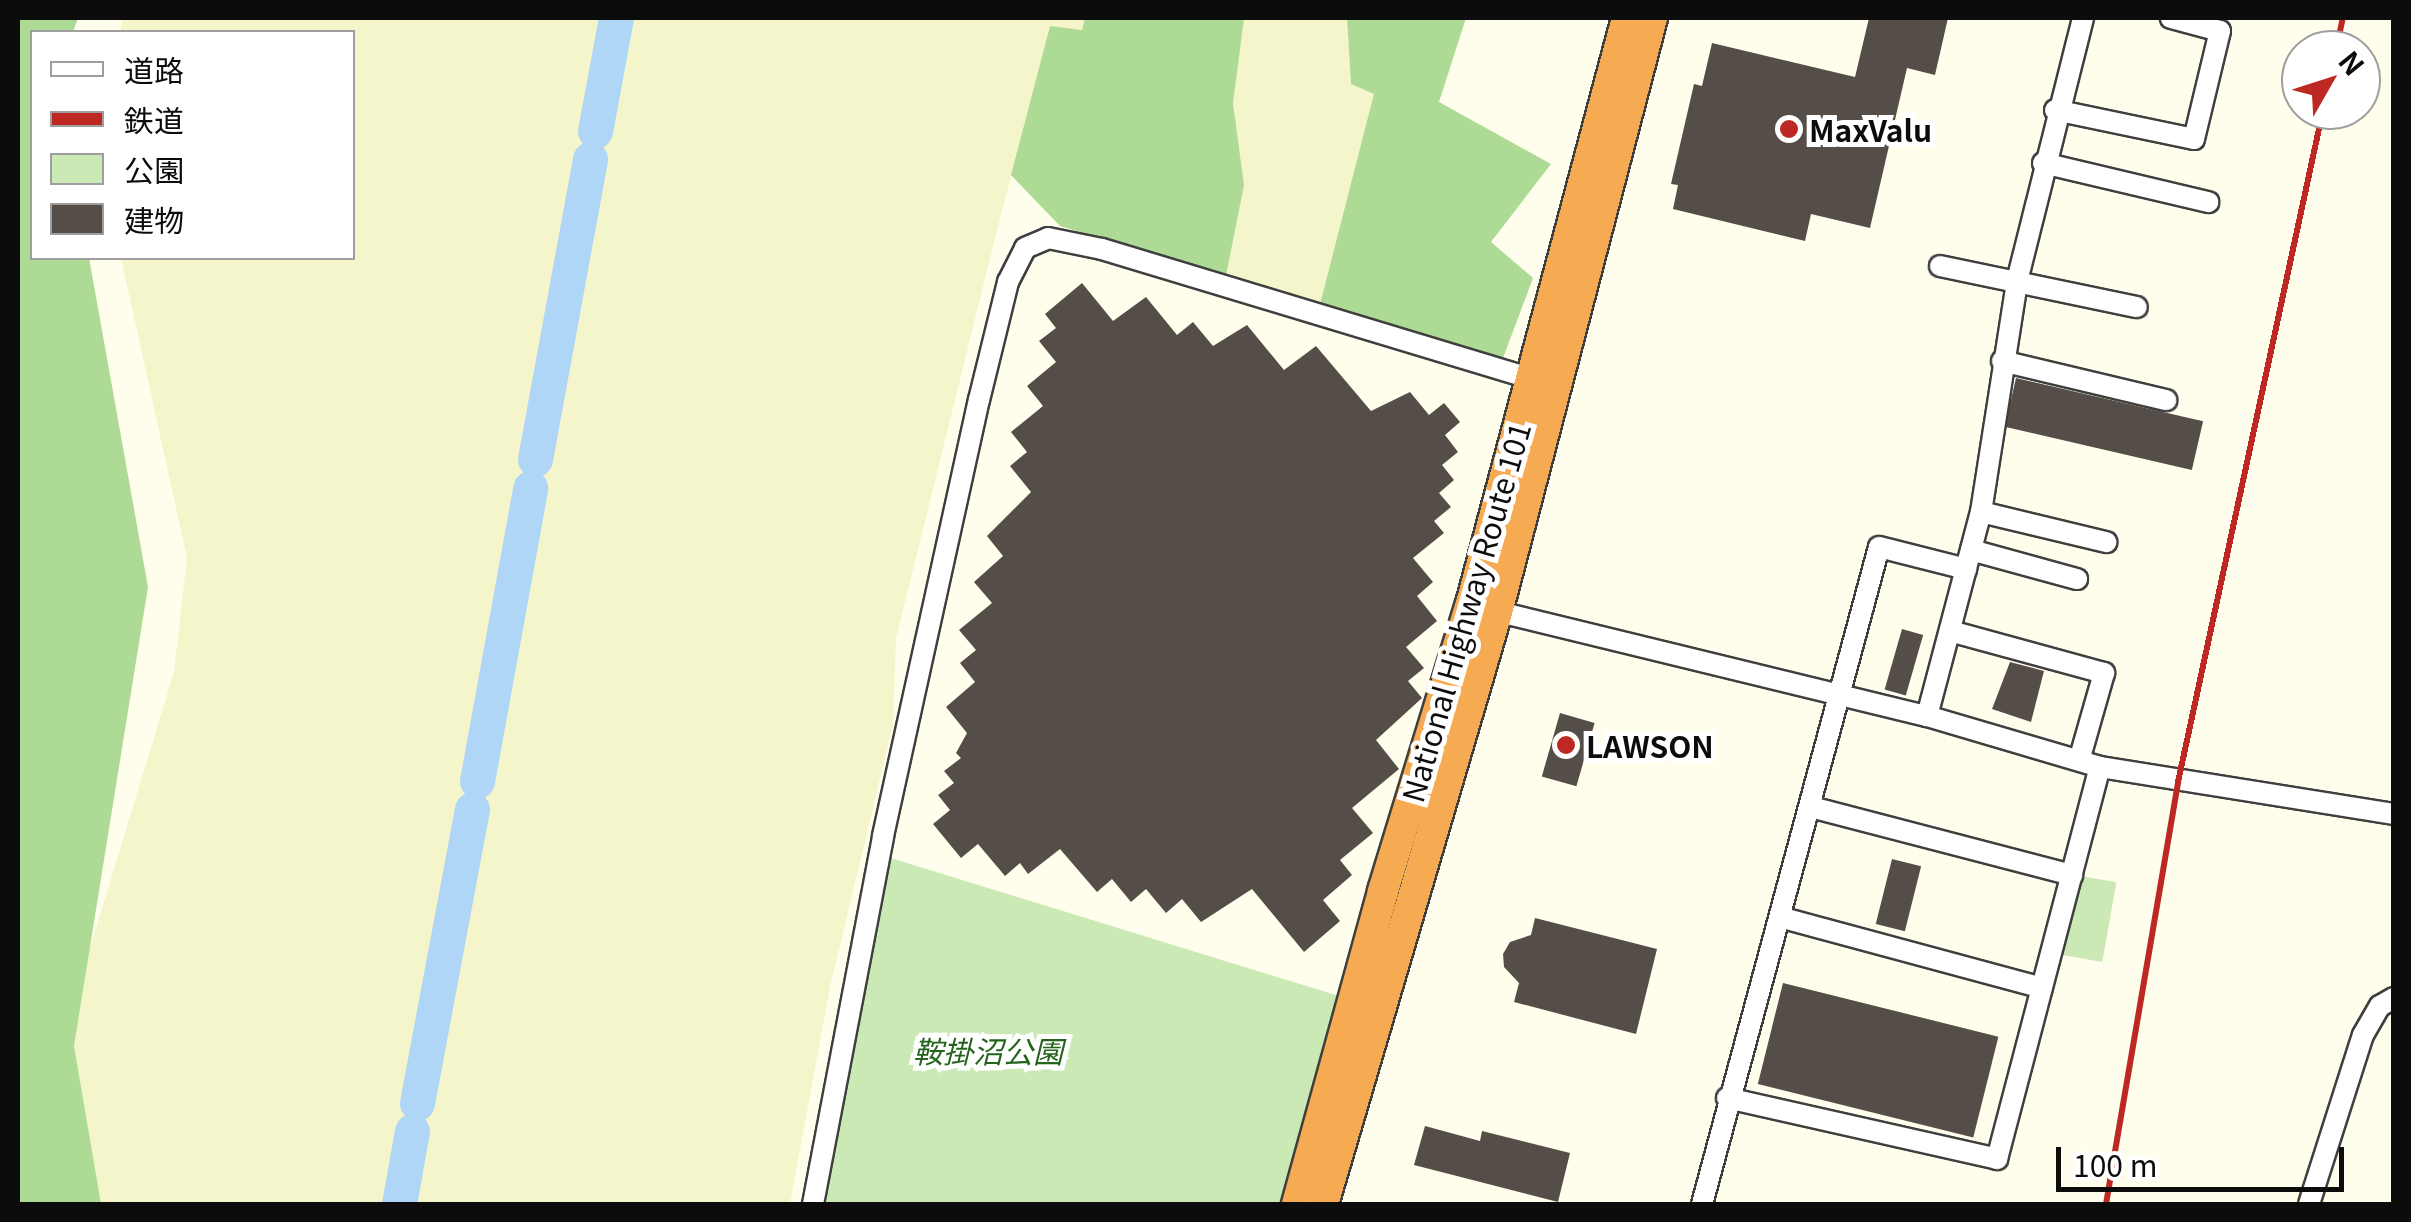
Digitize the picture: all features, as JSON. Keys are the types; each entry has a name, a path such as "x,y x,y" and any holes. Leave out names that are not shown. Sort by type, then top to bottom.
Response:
{"highway":[{"name":"National Highway Route 101","path":"1297,1204 1382,891 1484,608 1533,379 1627,18"},
{"name":"National Highway Route 101","path":"1323,1204 1484,608 1652,18"}],"street":[{"path":"1927,716 1981,512 2016,281 2055,110 2083,18"},
{"path":"2055,110 2194,139 2220,31 2171,18"},
{"path":"2043,163 2208,202"},
{"path":"813,1204 883,836 968,451 1008,282 1025,248 1048,238 1102,248 1533,379"},
{"path":"1940,266 2137,307"},
{"path":"2002,361 2166,400"},
{"path":"1981,512 2106,542"},
{"path":"1702,1204 1727,1098 1782,918 1879,547 2078,579"},
{"path":"1484,608 1927,716 2080,757 2100,767 2394,814"},
{"path":"1950,631 2104,672 2080,757"},
{"path":"1727,1098 1997,1158 2100,767"},
{"path":"1811,808 2072,875"},
{"path":"1782,918 2042,988"},
{"path":"2309,1204 2364,1035 2380,1006 2394,998"}],"green space":[{"path":"18,18 78,18 74,30 30,30 30,260 89,260 148,587 74,1046 101,1204 18,1204"},
{"path":"123,18 1085,18 1083,30 1050,26 993,246 896,639 893,725 830,987 790,1204 90,1204 72,1105 74,1000 174,672 187,558 121,260 355,260 355,30 120,30"},
{"path":"1085,18 1244,18 1233,103 1244,185 1226,276 1060,226 1011,175 1050,26 1082,30"},
{"path":"1243,18 1347,18 1351,84 1375,94 1319,307 1226,276 1244,185 1233,101"},
{"path":"1347,18 1466,18 1439,102 1551,164 1491,242 1533,278 1503,358 1317,316 1374,94 1351,84"},
{"name":"鞍掛沼公園","path":"868,851 1342,997 1284,1204 802,1204"},
{"path":"2075,875 2116,882 2102,962 2061,955"}],"building":[{"name":"MaxValu","path":"1869,18 1948,18 1935,75 1907,68 1870,228 1811,214 1805,241 1673,209 1678,185 1671,184 1694,84 1702,86 1712,43 1855,77"},
{"path":"1082,283 1113,321 1146,297 1177,335 1193,322 1213,346 1247,325 1284,370 1316,346 1371,411 1410,392 1429,415 1444,403 1460,422 1445,435 1458,452 1442,465 1454,480 1439,493 1451,507 1434,521 1444,533 1413,558 1433,582 1417,596 1437,621 1406,647 1424,668 1408,681 1422,698 1376,740 1399,769 1352,808 1373,833 1340,860 1352,875 1323,900 1340,921 1304,952 1252,889 1201,922 1182,899 1166,913 1146,889 1131,902 1112,879 1097,892 1060,849 1028,874 1020,863 1005,876 978,844 961,858 933,824 950,810 938,795 954,783 944,771 961,758 956,753 967,733 946,707 975,682 960,663 976,650 959,630 992,603 974,582 1003,556 987,536 1031,492 1010,466 1027,452 1011,432 1043,406 1027,386 1056,362 1039,341 1056,328 1045,314"},
{"path":"2016,378 2203,421 2192,470 2005,427"},
{"path":"1902,629 1923,635 1906,696 1885,690"},
{"path":"2010,662 2044,671 2031,722 1992,709"},
{"path":"1560,713 1595,723 1576,786 1542,776"},
{"path":"1892,859 1921,866 1905,931 1876,924"},
{"path":"1535,918 1657,949 1636,1034 1514,1002 1519,983 1504,967 1503,954 1510,942 1531,935"},
{"path":"1783,983 1998,1037 1973,1138 1758,1084"},
{"path":"1425,1126 1480,1141 1482,1131 1570,1153 1558,1202 1414,1165"}],"waterway":[{"path":"595,131 616,18"},
{"path":"535,459 590,159"},
{"path":"477,781 530,488"},
{"path":"417,1103 472,809"},
{"path":"399,1204 412,1131"}],"railway":[{"path":"2340,30 2343,18"},
{"path":"2106,1204 2178,782 2319,130"}],"place":[{"name":"MaxValu","path":"1789,129"},
{"name":"LAWSON","path":"1566,745"}]}
